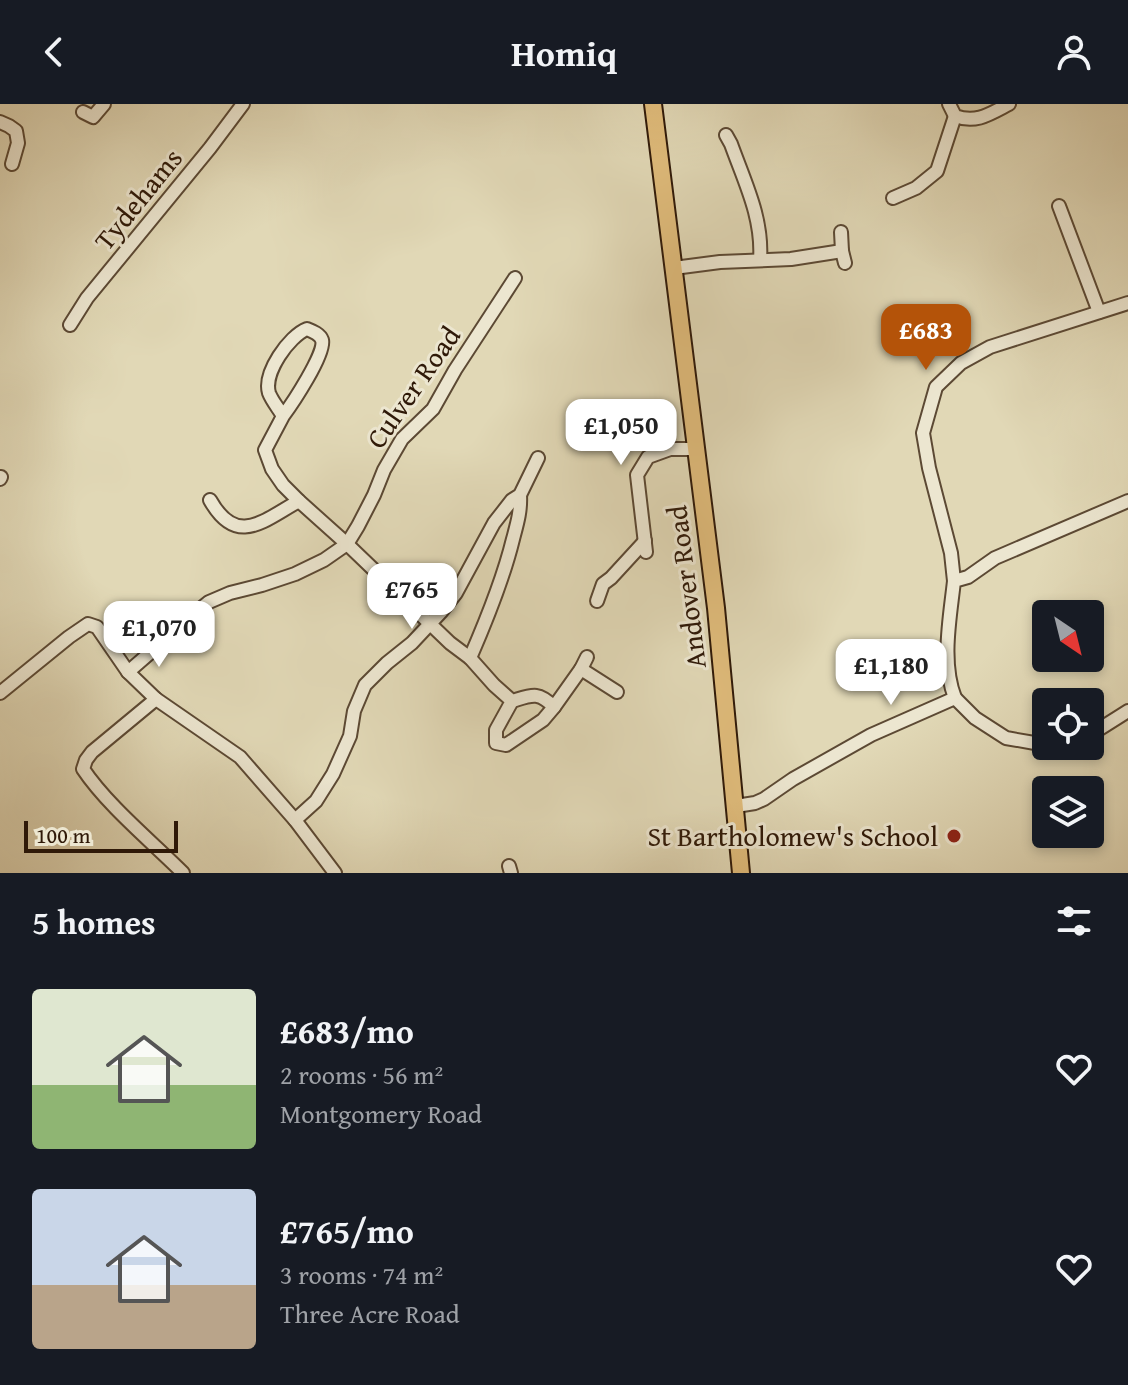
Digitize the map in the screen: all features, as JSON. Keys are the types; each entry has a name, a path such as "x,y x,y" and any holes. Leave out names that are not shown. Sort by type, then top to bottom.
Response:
{"main road":[{"name":"Andover Road","path":"653,104 716,608 741,873"}],"street":[{"path":"83,112 93,117 104,104"},
{"name":"Tydehams","path":"70,325 87,298 243,104"},
{"path":"893,198 916,188 937,171 952,110 966,120 983,118 1009,104"},
{"path":"0,122 16,131 18,143 12,164"},
{"path":"726,135 755,206 761,241 760,260"},
{"path":"916,188 924,202"},
{"path":"1059,206 1099,312"},
{"path":"674,268 720,262 843,257 841,232"},
{"name":"Culver Road","path":"193,615 209,602 230,593 295,574 347,544 402,439 433,409 515,278"},
{"path":"1032,743 1006,738 975,718 955,698 950,685 954,581 951,553 923,433 936,387 961,363 990,347 1128,303"},
{"path":"283,416 270,396 268,386 275,363 299,332 307,329 322,338 323,343 312,369 265,450 272,469 299,501 450,643 470,658 512,701"},
{"path":"597,601 603,584 645,547 637,475 648,457 670,449 695,449"},
{"path":"470,658 507,564 521,507 520,495 538,458"},
{"path":"295,820 316,801 333,774 350,736 354,711 365,685 430,624 456,593 494,523 512,500 520,495"},
{"path":"210,500 225,520 243,527 263,524 299,501"},
{"path":"954,581 968,577 995,558 1128,501"},
{"name":"Culver Road","path":"183,609 193,615 197,632 192,639 184,644 167,638 163,628 165,618 173,611 183,609"},
{"path":"0,693 88,624 97,627 128,672 156,699 240,757 295,820 335,873"},
{"name":"Culver Road","path":"128,672 167,638"},
{"path":"554,707 544,697 530,696 512,701 496,730 496,743 506,745 543,720 554,707 581,669 587,657"},
{"path":"581,669 617,692"},
{"path":"736,806 764,799 871,735 955,698"},
{"path":"156,699 92,752 83,769 118,809 183,873"},
{"path":"1104,726 1128,711"}],"place":[{"name":"St Bartholomew's School","path":"954,836"}]}
